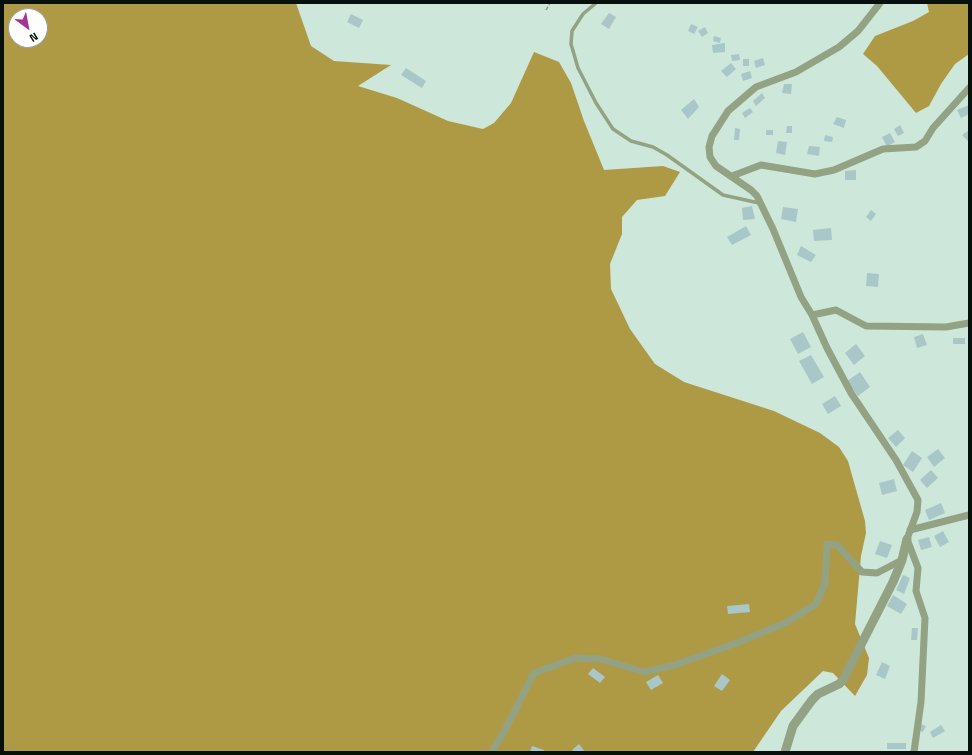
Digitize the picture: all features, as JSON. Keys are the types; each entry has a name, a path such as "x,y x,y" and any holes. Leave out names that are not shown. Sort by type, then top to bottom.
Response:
{"street":[{"path":"785,752 793,726 812,700 818,694 839,684 843,680 902,560 908,534 917,512 918,500 896,460 851,393 812,315 801,297 773,228 760,203 751,190 716,166 710,157 709,147 712,136 728,110 756,87 796,72 839,47 858,31 880,3"},
{"path":"732,176 761,165 815,174 834,170 883,149 916,147 925,141 933,128 969,88"},
{"path":"812,315 836,310 866,326 946,327 969,323"},
{"path":"908,534 969,515"},
{"path":"908,534 918,568 916,591 925,618 921,702 914,752"},
{"path":"492,752 506,730 534,673 575,658 602,659 644,672 675,665 742,641 788,622 816,604 825,583 827,544 837,544 862,572 877,573 902,560"}],"lane":[{"path":"596,3 583,14 572,31 572,44 578,68 596,103 613,129 631,141 653,147 667,155 723,195 760,203"}],"path":[{"path":"546,10 550,3"}],"shaded area":[{"path":"3,3 296,3 311,46 334,61 391,65 358,86 397,98 448,121 483,129 494,123 511,103 534,52 559,62 571,83 584,121 604,170 663,166 680,172 665,196 637,200 622,217 622,234 610,264 611,289 630,329 655,364 684,382 774,411 820,433 839,447 848,461 865,521 866,533 861,556 855,624 869,658 867,675 855,696 833,673 823,671 781,711 753,752 3,752"},
{"path":"927,3 969,3 969,54 955,64 941,84 929,106 916,113 877,66 863,54 875,36 913,21 929,12"}],"building":[{"path":"609,13 616,17 609,29 601,24"},
{"path":"351,14 363,20 359,28 347,22"},
{"path":"691,24 698,27 694,34 688,31"},
{"path":"705,27 708,33 702,37 698,31"},
{"path":"714,36 721,38 720,43 713,41"},
{"path":"725,43 725,52 713,53 712,45"},
{"path":"739,54 740,60 732,61 731,55"},
{"path":"763,58 765,65 756,68 754,61"},
{"path":"743,59 749,59 749,66 743,66"},
{"path":"731,63 736,69 727,77 721,71"},
{"path":"406,68 426,81 422,88 401,75"},
{"path":"750,71 752,78 743,81 741,74"},
{"path":"784,84 792,84 791,94 782,93"},
{"path":"762,93 765,98 756,106 753,101"},
{"path":"694,99 699,107 688,119 681,110"},
{"path":"969,105 969,114 961,118 957,110"},
{"path":"750,108 753,112 745,118 742,113"},
{"path":"837,117 846,120 844,128 833,124"},
{"path":"900,125 904,133 898,136 894,129"},
{"path":"787,126 792,126 792,133 786,133"},
{"path":"735,128 740,129 739,140 734,140"},
{"path":"766,130 773,130 773,135 766,135"},
{"path":"969,130 969,142 962,135"},
{"path":"890,133 895,142 887,147 882,137"},
{"path":"825,135 833,137 832,142 824,141"},
{"path":"778,141 787,142 785,155 776,153"},
{"path":"809,146 820,147 819,156 807,154"},
{"path":"856,170 856,180 845,180 845,171"},
{"path":"752,206 755,219 743,220 742,208"},
{"path":"783,207 798,209 796,222 781,219"},
{"path":"871,210 876,214 871,221 866,217"},
{"path":"746,226 751,235 732,245 727,237"},
{"path":"831,228 832,240 814,241 813,230"},
{"path":"801,246 816,255 811,262 797,255"},
{"path":"867,273 879,274 878,287 866,286"},
{"path":"803,332 811,347 798,354 790,339"},
{"path":"923,334 927,345 917,348 914,337"},
{"path":"953,338 965,338 965,344 953,344"},
{"path":"856,344 865,356 854,365 845,353"},
{"path":"811,355 824,377 812,384 799,361"},
{"path":"860,372 870,387 858,396 847,381"},
{"path":"835,396 841,406 828,414 822,404"},
{"path":"898,430 905,438 896,447 888,438"},
{"path":"938,449 945,458 934,467 927,457"},
{"path":"912,451 922,458 913,472 903,465"},
{"path":"931,470 938,478 927,488 920,480"},
{"path":"894,479 897,491 882,495 879,483"},
{"path":"941,503 945,513 929,520 925,510"},
{"path":"943,531 949,542 940,547 934,536"},
{"path":"929,537 932,547 921,550 918,540"},
{"path":"880,541 892,545 887,558 875,554"},
{"path":"903,575 910,578 904,594 896,590"},
{"path":"893,595 907,604 901,614 887,606"},
{"path":"749,604 750,612 728,614 727,606"},
{"path":"912,628 918,628 917,640 911,640"},
{"path":"882,662 890,666 885,679 876,675"},
{"path":"593,668 605,677 600,683 588,674"},
{"path":"722,674 730,680 722,691 714,686"},
{"path":"658,675 663,683 651,690 646,682"},
{"path":"920,724 926,726 923,732 918,730"},
{"path":"941,725 945,731 933,738 930,732"},
{"path":"887,743 906,743 906,749 887,749"},
{"path":"579,744 585,752 574,752 572,750"},
{"path":"532,746 544,750 544,752 530,752"}]}
